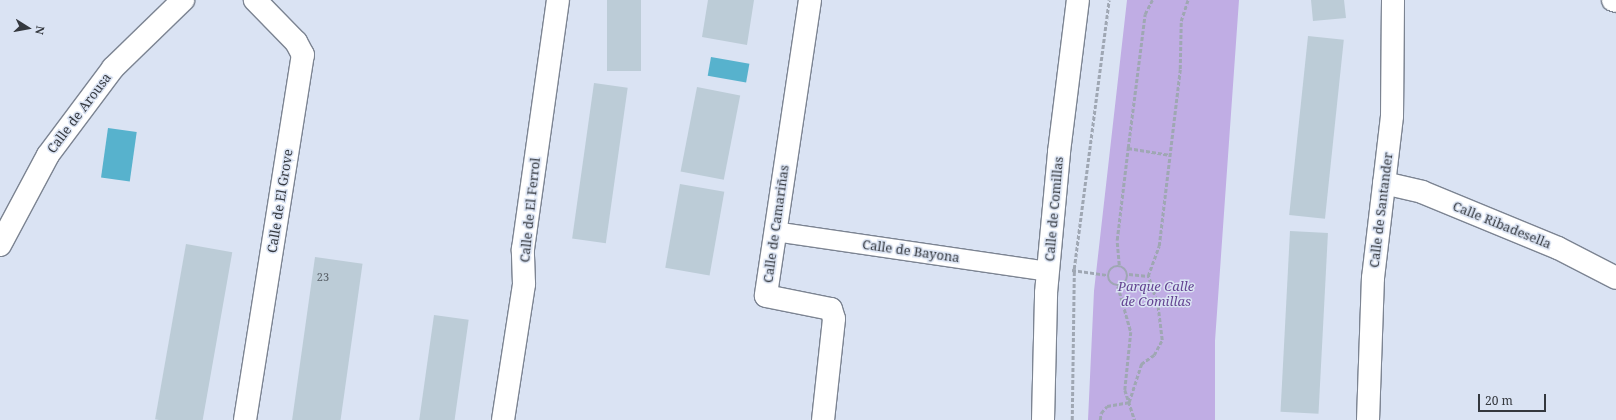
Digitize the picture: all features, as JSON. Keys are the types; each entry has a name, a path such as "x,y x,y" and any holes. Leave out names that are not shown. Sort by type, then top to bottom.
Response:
{"street":[{"name":"Calle de Arousa","path":"0,245 48,155 114,68 183,0"},
{"name":"Calle de El Grove","path":"244,420 303,55 296,42 255,0"},
{"name":"Calle de El Ferrol","path":"503,420 524,284 523,249 558,0"},
{"name":"Calle de Camariñas","path":"810,0 774,231 766,296 831,309 834,320 823,420"},
{"name":"Calle de Comillas","path":"1043,420 1048,271 1059,152 1078,0"},
{"name":"Calle de Santander","path":"1368,420 1373,278 1392,116 1393,0"},
{"name":"Calle Ribadesella","path":"1384,183 1422,192 1544,242 1616,278"},
{"name":"Calle de Bayona","path":"774,231 1048,271"}],"path":[{"path":"1072,420 1074,270 1109,0"},
{"path":"1119,265 1117,240 1128,148 1146,14 1152,0"},
{"path":"1129,402 1142,364 1154,355 1162,340 1158,306 1148,276 1159,246 1180,69 1181,21 1188,0"},
{"path":"1128,148 1170,155"},
{"path":"1119,265 1125,268 1129,274 1126,282 1118,286 1110,283 1107,275 1110,268 1119,265"},
{"path":"1048,271 1074,270 1107,275"},
{"path":"1129,274 1148,276"},
{"path":"1118,286 1131,332 1125,390 1135,420"},
{"path":"1100,420 1101,414 1108,406 1129,402"}],"green space":[{"name":"Parque Calle de Comillas","path":"1127,0 1239,0 1215,341 1215,420 1088,420 1094,291"}],"water":[{"path":"711,57 749,64 746,82 708,76"},
{"path":"108,128 137,132 130,182 101,178"}],"building":[{"path":"607,0 641,0 641,71 607,71"},
{"path":"708,0 754,0 747,45 702,37"},
{"path":"1311,0 1344,0 1346,18 1313,21"},
{"path":"1308,36 1344,40 1325,219 1289,215"},
{"path":"594,83 628,88 606,243 572,238"},
{"path":"697,87 740,95 724,180 681,171"},
{"path":"680,184 724,192 710,276 665,268"},
{"path":"1290,231 1328,233 1318,414 1281,412"},
{"path":"186,244 232,252 203,420 155,419"},
{"path":"315,257 363,264 341,420 292,420"},
{"path":"434,315 469,320 455,420 419,420"}]}
